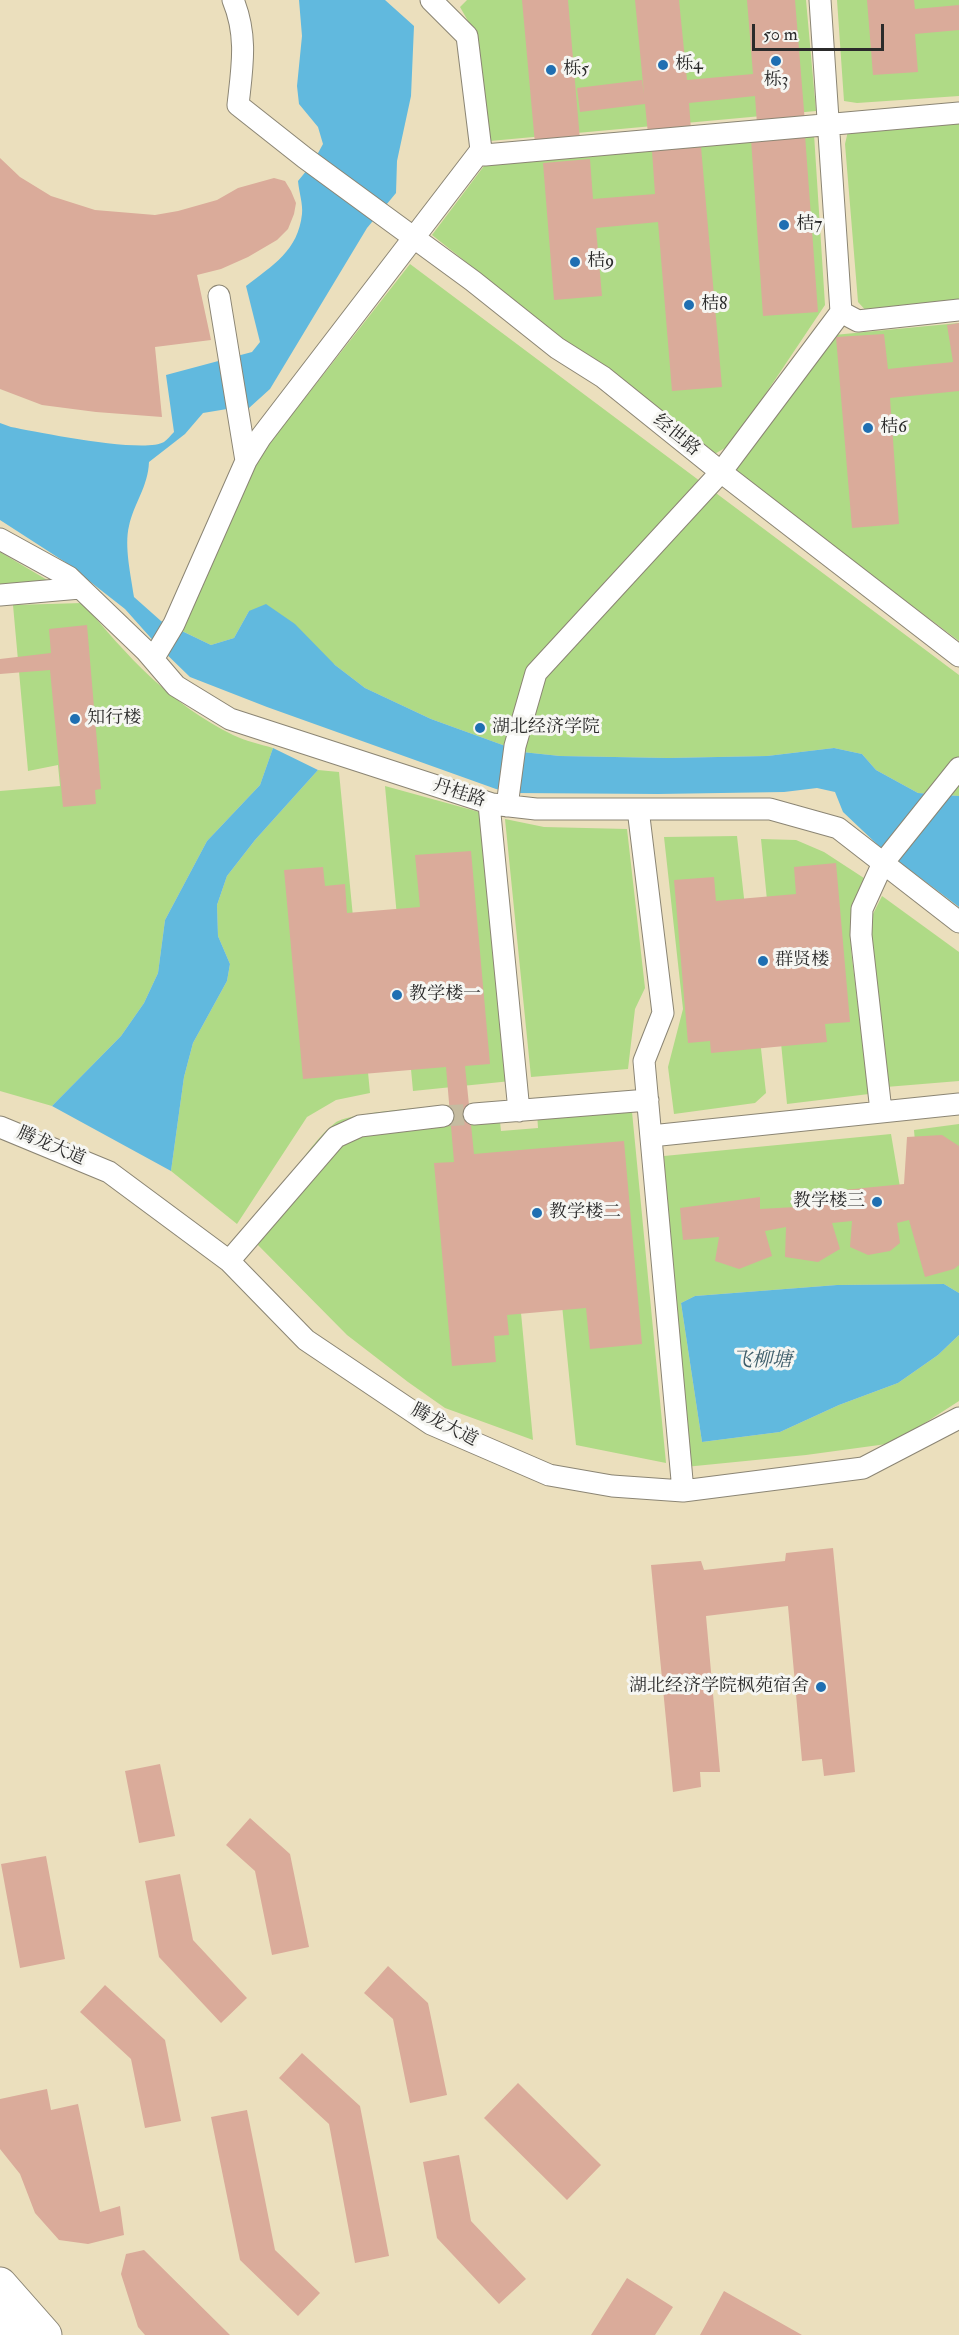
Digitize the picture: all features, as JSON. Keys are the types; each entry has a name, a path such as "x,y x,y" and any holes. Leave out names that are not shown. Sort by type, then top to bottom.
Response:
{"main road":[{"path":"0,2284 45,2335"},
{"path":"0,2323 10,2335"}],"street":[{"name":"经世路","path":"233,0 241,19 244,56 238,105 305,158 414,237 556,348 603,377 721,472 959,656"},
{"path":"519,1111 502,802 536,673 721,472 841,312 820,0"},
{"path":"443,4 467,36 481,150 485,155 959,113"},
{"path":"154,658 174,624 246,461 261,437 481,150"},
{"path":"219,296 246,461"},
{"path":"841,312 858,321 959,310"},
{"name":"丹桂路","path":"0,539 69,577 154,658 176,686 230,719 502,802 536,809 770,809 838,828 886,860 959,922"},
{"path":"0,596 80,588"},
{"path":"881,1111 861,935 862,909 886,860 959,768"},
{"path":"638,810 663,1013 644,1061 683,1491"},
{"path":"474,1114 648,1100"},
{"path":"651,1136 959,1104"},
{"path":"229,1262 336,1137 360,1126 443,1116"},
{"name":"腾龙大道","path":"0,1127 109,1172 229,1262 306,1340 431,1424 549,1475 612,1486 683,1491 863,1468 959,1418"}],"green space":[{"path":"467,0 806,0 816,111 490,141 476,35 460,7"},
{"path":"837,0 959,0 959,96 857,103 844,101"},
{"path":"959,119 959,305 869,314 858,302 845,144 848,131"},
{"path":"814,134 825,305 732,444 711,456 432,235 487,162"},
{"path":"410,264 959,675 959,796 918,793 876,770 862,754 834,748 767,756 668,758 560,756 522,752 431,719 365,688 335,665 249,611 234,638 211,645 182,631 265,445 298,407"},
{"path":"959,323 959,641 734,472 834,335"},
{"path":"0,552 54,584 0,588"},
{"path":"83,603 133,660 169,694 210,723 233,735 273,748 260,785 207,841 165,920 158,973 144,1003 121,1036 52,1106 0,1091 0,791 60,786 58,765 28,771 13,605"},
{"path":"318,770 339,772 370,1093 336,1100 307,1117 237,1224 171,1171 184,1077 193,1043 227,981 230,964 218,936 217,905 227,876 255,840"},
{"path":"385,786 483,813 511,1081 413,1091"},
{"path":"505,819 544,827 627,829 645,988 635,1009 628,1069 531,1077"},
{"path":"737,836 766,1093 755,1103 674,1114 668,1067 683,1009 664,837"},
{"path":"761,839 796,840 824,852 870,882 858,910 851,950 869,1094 787,1104"},
{"path":"882,896 959,952 959,1081 886,1087 871,947 873,914"},
{"path":"630,1091 666,1463 576,1445 559,1275 518,1281 533,1440 445,1408 408,1382 347,1335 252,1239 312,1146 335,1123 345,1118 412,1108 498,1102 501,1131 538,1128 536,1098"},
{"path":"959,1124 959,1293 944,1284 837,1285 695,1296 681,1303 702,1442 780,1432 839,1405 898,1383 938,1355 959,1335 959,1401 894,1443 806,1455 685,1467 664,1156 891,1134 901,1193 919,1191 914,1130"}],"water":[{"path":"299,0 385,0 414,26 411,96 397,161 396,193 367,228 270,389 249,408 239,407 203,413 185,434 149,462 146,479 131,518 127,543 134,597 161,621 211,645 234,638 249,611 266,604 295,624 335,665 365,688 431,719 522,752 560,756 668,758 767,756 834,748 862,754 876,770 918,793 959,796 959,907 881,848 843,812 835,792 817,788 784,792 514,793 496,789 190,677 125,609 65,562 0,520 0,423 43,433 114,444 153,445 164,442 174,432 166,375 252,352 260,342 246,286 290,248 300,227 302,214 298,181 312,164 323,144 318,127 299,104 297,86 302,36"},
{"path":"273,748 318,770 255,840 227,876 217,905 218,936 230,964 227,981 193,1043 184,1077 171,1171 52,1106 121,1036 144,1003 158,973 165,920 207,841 260,785"},
{"name":"飞柳塘","path":"944,1284 959,1293 959,1335 938,1355 898,1383 839,1405 780,1432 702,1442 681,1303 695,1296 837,1285"}],"building":[{"name":"栎5","path":"522,0 568,0 580,140 535,144"},
{"path":"635,0 679,0 687,80 753,74 747,0 795,0 805,123 757,124 755,96 689,103 691,130 648,134 645,104 580,112 577,88 642,80 644,94"},
{"path":"867,0 914,0 915,9 959,5 959,30 915,34 918,72 873,75"},
{"name":"桔7","path":"805,135 818,312 763,316 751,139"},
{"path":"701,147 722,387 672,391 658,222 596,228 602,296 554,300 543,163 590,159 593,199 655,194 652,151"},
{"path":"0,158 20,177 51,196 95,210 155,215 217,200 238,188 274,178 285,181 296,203 288,229 277,240 248,257 221,269 197,275 211,340 155,347 162,417 42,405 0,389"},
{"path":"959,323 959,391 890,398 899,524 852,528 836,337 884,334 888,369 953,362 947,325"},
{"name":"知行楼","path":"87,625 101,789 95,790 96,804 63,807 50,670 0,674 0,659 51,653 49,629"},
{"path":"471,851 490,1064 465,1066 474,1154 624,1141 642,1344 590,1349 586,1308 507,1315 509,1335 494,1336 496,1362 452,1366 434,1163 454,1162 446,1067 303,1079 284,870 323,867 325,886 345,884 347,913 420,907 415,855"},
{"name":"群贤楼","path":"836,863 850,1022 825,1024 827,1042 711,1053 710,1041 688,1043 674,880 714,877 716,901 796,894 794,867"},
{"name":"教学楼三","path":"942,1135 959,1146 959,1265 954,1269 925,1277 909,1220 897,1223 900,1243 890,1251 868,1255 850,1247 852,1221 832,1223 840,1249 818,1262 785,1257 786,1227 765,1231 772,1256 739,1269 715,1261 719,1237 683,1240 680,1208 760,1197 760,1209 795,1207 793,1195 904,1184 907,1137"},
{"name":"湖北经济学院枫苑宿舍","path":"833,1548 855,1772 824,1776 822,1759 802,1761 788,1606 706,1616 720,1772 700,1772 701,1787 673,1792 651,1565 701,1561 704,1570 785,1561 786,1553"},
{"path":"160,1764 175,1836 139,1843 125,1771"},
{"path":"250,1818 290,1854 309,1947 272,1955 255,1871 226,1845"},
{"path":"46,1856 65,1959 20,1968 1,1864"},
{"path":"180,1874 193,1940 247,1998 221,2023 159,1957 145,1881"},
{"path":"388,1966 428,2003 447,2095 410,2103 393,2019 364,1993"},
{"path":"105,1985 165,2040 181,2121 145,2128 131,2059 80,2012"},
{"path":"302,2053 360,2106 389,2256 355,2263 329,2124 279,2078"},
{"path":"518,2083 601,2165 567,2200 484,2118"},
{"path":"47,2089 51,2110 78,2104 100,2212 120,2206 124,2235 88,2244 59,2240 35,2213 20,2174 0,2149 0,2099"},
{"path":"247,2110 275,2250 320,2293 298,2316 240,2260 211,2117"},
{"path":"459,2155 471,2221 526,2279 499,2304 437,2238 423,2162"},
{"path":"144,2250 230,2335 145,2335 138,2327 121,2274 126,2254"},
{"path":"627,2278 673,2307 655,2335 591,2335"},
{"path":"724,2291 802,2335 700,2335"}],"tunnel":[{"path":"443,1116 474,1114"}],"place":[{"name":"栎3","path":"776,61"},
{"name":"栎4","path":"663,65"},
{"name":"栎5","path":"551,70"},
{"name":"桔7","path":"784,225"},
{"name":"桔9","path":"575,262"},
{"name":"桔8","path":"689,305"},
{"name":"桔6","path":"868,428"},
{"name":"知行楼","path":"75,719"},
{"name":"湖北经济学院","path":"480,728"},
{"name":"群贤楼","path":"763,961"},
{"name":"教学楼一","path":"397,995"},
{"name":"教学楼三","path":"877,1202"},
{"name":"教学楼二","path":"537,1213"},
{"name":"湖北经济学院枫苑宿舍","path":"821,1687"}]}
